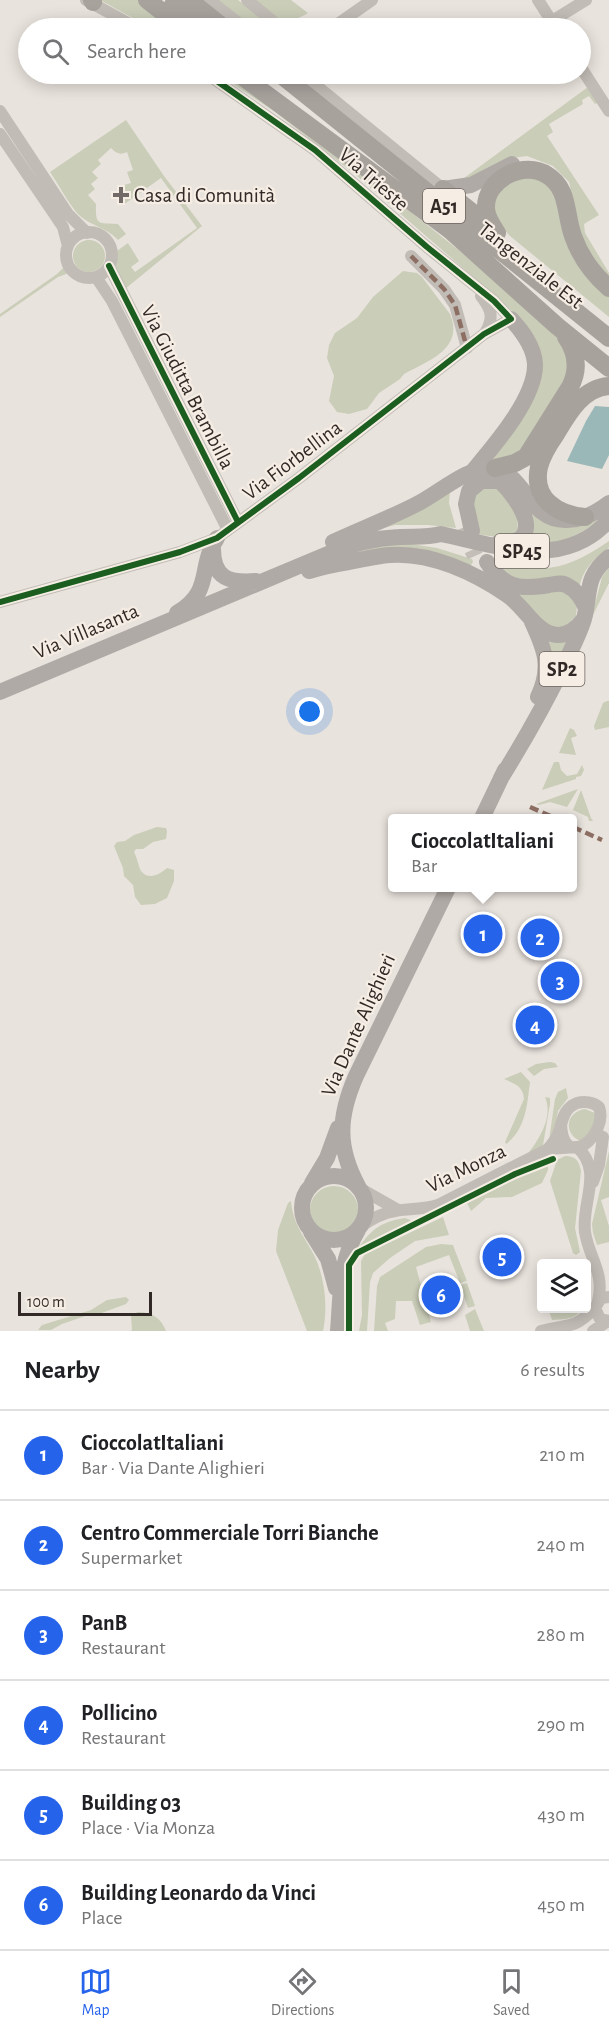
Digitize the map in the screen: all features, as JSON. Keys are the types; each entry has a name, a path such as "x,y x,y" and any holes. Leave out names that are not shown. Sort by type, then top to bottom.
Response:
{"highway":[{"path":"147,0 170,18"},
{"path":"167,0 190,18"},
{"path":"189,0 212,18"},
{"path":"253,84 450,230 557,326 609,368"},
{"name":"Tangenziale Est","path":"269,84 609,356"},
{"name":"Tangenziale Est","path":"292,84 609,338"},
{"path":"497,232 486,211 488,196 495,186 520,169 532,169 544,173 556,182 562,191 570,229 580,252 593,272 609,288"},
{"path":"443,189 609,325"},
{"path":"495,468 515,463 526,457 574,380 575,352 557,326"},
{"path":"585,517 567,515 551,506 538,484 539,467 542,456 572,408 594,390 609,386"}],"main road":[{"path":"443,189 467,187 515,163 533,163 549,168 564,183 569,195 575,229 586,256 609,283"},
{"path":"463,532 456,513 455,499 458,486 516,414 532,380 535,365 533,352 511,319"},
{"path":"227,529 213,556 217,569 227,579 237,583 273,577 325,545 419,503 469,473 485,468 495,468 508,475 536,507 550,517 560,520 585,517 609,503"},
{"path":"481,481 499,481 507,487 525,514 527,522 522,536 512,542 500,543 463,532 469,491 481,481"},
{"name":"SP45","path":"157,625 343,548 366,542 463,532 527,552 548,551 566,548 584,539 609,520"},
{"path":"157,625 183,610 193,601 201,589 207,558 227,529"},
{"name":"SP45","path":"427,537 440,543 538,562 575,555 609,534"},
{"path":"181,617 204,612 313,570 392,555 415,557 453,566 498,589"},
{"name":"SP2","path":"501,778 540,712 580,632 592,578 609,557"},
{"name":"SP2","path":"484,814 546,675 544,652 529,616 518,603 498,589 484,571 481,559 500,579 512,585 529,588 556,583 567,585 575,591 585,614"},
{"path":"529,616 547,632 560,636 573,631 585,614"},
{"name":"Via Villasanta","path":"0,692 157,625"},
{"name":"Via Dante Alighieri","path":"359,1188 348,1167 344,1153 343,1113 356,1076 446,892"},
{"path":"339,1303 328,1259 308,1227 302,1210 303,1199 331,1149 343,1113"},
{"path":"308,1188 318,1180 332,1175 348,1179 359,1188 365,1197 364,1220 351,1243 344,1264 338,1331"},
{"path":"308,1227 319,1236 336,1240 349,1236 360,1227"}],"street":[{"path":"208,0 232,18"},
{"path":"247,0 269,18"},
{"path":"346,18 372,0"},
{"path":"538,0 550,18"},
{"path":"563,18 586,0"},
{"path":"92,2 119,18"},
{"path":"591,83 609,111"},
{"name":"Via Trieste","path":"221,84 315,150 511,319"},
{"name":"Via Trieste","path":"314,84 443,189"},
{"name":"Via Giuditta Brambilla","path":"0,111 68,214 87,233 100,236 108,244 112,252 109,266 227,529"},
{"path":"0,134 63,227 68,246 66,258 73,271 84,278 96,277 109,266"},
{"path":"68,246 76,237 87,233"},
{"path":"411,256 444,289 455,305 467,348"},
{"name":"Via Giuditta Brambilla","path":"96,277 112,301 227,529"},
{"path":"473,284 492,315 491,323 484,334"},
{"name":"Via Fiorbellina","path":"0,602 180,552 227,529 299,478 484,334 511,319"},
{"path":"548,1149 555,1140 566,1111 576,1103 589,1102 605,1109 606,1133 599,1164 591,1185"},
{"path":"561,1124 565,1137 585,1155 589,1164 591,1185 585,1232 598,1273 600,1319 608,1321"},
{"path":"577,1147 591,1147 606,1133"},
{"name":"Via Monza","path":"360,1227 381,1215 398,1210 423,1209 438,1205 548,1149 577,1147"},
{"path":"359,1188 398,1210"},
{"path":"598,1273 609,1291"},
{"path":"540,1331 574,1326 583,1321 600,1302"},
{"path":"593,1331 608,1321"}],"green space":[{"path":"100,0 140,0 163,18 133,18"},
{"path":"218,0 238,0 261,18 241,18"},
{"path":"254,0 291,0 308,13 297,18 279,18"},
{"path":"233,84 246,84 364,175 514,294 563,341 571,373 521,454 491,462 534,390 517,315 357,176 275,112"},
{"path":"588,87 597,103 595,104 589,96 582,100 583,104 549,124 553,132 547,136 599,215 584,224 585,233 609,273 609,278 599,268 582,240 569,182 553,166 527,156 512,158 456,184"},
{"path":"126,120 202,226 125,289 115,265 117,251 128,243 139,261 131,267 135,272 197,228 161,178 123,205 120,196 126,194 124,185 131,183 127,172 133,170 127,152 115,152 111,148 98,160 101,164 92,172 98,178 91,184 95,189 88,195 96,204 98,220 103,223 118,224 126,234 118,240 77,213 50,172"},
{"path":"513,175 546,179 609,294 609,317 510,236 497,220 494,212 495,192"},
{"path":"89,240 100,245 105,256 100,267 89,272 78,267 73,256 78,245"},
{"path":"64,267 69,273 58,277 0,317 0,314"},
{"path":"403,271 417,273 422,277 450,314 453,326 448,345 433,359 404,374 379,393 367,409 349,414 337,412 329,401 334,376 327,358 329,345 335,333 357,318 373,297"},
{"path":"496,486 516,508 518,530 504,536 478,534 471,510 477,489"},
{"path":"450,491 449,503 456,528 395,525 355,536"},
{"path":"530,510 600,521 563,541 553,544 533,544 523,541"},
{"path":"609,541 609,548 593,561 582,577 579,591 511,580 494,563 541,569 554,567 580,558"},
{"path":"411,544 437,548 472,559 473,562 471,565 333,556 380,545"},
{"path":"609,567 609,583 591,619 602,577"},
{"path":"506,587 563,588 577,606 576,616 563,628 549,627"},
{"path":"545,639 571,639 545,690"},
{"path":"609,701 609,727 595,730 594,726 603,703"},
{"path":"570,728 577,736 571,738 576,755 559,753"},
{"path":"554,762 559,762 561,770 567,776 577,774 582,765 584,770 576,779 542,790"},
{"path":"578,789 567,807 550,802 536,804"},
{"path":"581,790 593,821 589,821 588,817 573,810"},
{"path":"157,827 166,828 166,839 153,842 134,852 140,870 144,874 154,876 167,868 174,870 174,881 167,898 155,904 141,905 135,897 133,885 124,876 114,846 117,842 125,841 134,835"},
{"path":"555,1063 558,1067 544,1069 534,1076 527,1069 536,1064"},
{"path":"521,1072 530,1082 526,1108 522,1124 506,1144 524,1099 520,1088 504,1079"},
{"path":"566,1088 568,1098 558,1111 554,1134 549,1140 555,1099 558,1092"},
{"path":"545,1097 550,1098 550,1104 543,1145 526,1156 540,1136 546,1121 548,1113"},
{"path":"585,1109 595,1113 601,1122 582,1142 572,1134 569,1124 573,1114"},
{"path":"609,1151 609,1197 601,1200 609,1226 609,1242 597,1245 592,1224"},
{"path":"565,1156 576,1160 581,1171 575,1228 580,1252 576,1255 573,1253 550,1181 557,1160"},
{"path":"548,1165 542,1183 512,1197 486,1198 471,1211 466,1201 522,1174"},
{"path":"329,1186 339,1186 351,1193 358,1205 358,1215 351,1227 339,1234 329,1234 314,1223 310,1215 310,1205 321,1190"},
{"path":"291,1201 297,1224 315,1257 321,1274 325,1303 323,1331 307,1331 276,1251 278,1230 288,1203"},
{"path":"443,1217 449,1235 415,1241 373,1273 370,1282 367,1331 359,1331 362,1315 361,1261 365,1254"},
{"path":"405,1218 413,1221 359,1247 378,1227"},
{"path":"441,1244 453,1245 467,1281 460,1283 449,1255 416,1267 431,1322 420,1325 412,1301 396,1301 395,1319 385,1323 388,1331 374,1331 377,1286 380,1277 426,1247"},
{"path":"467,1283 475,1306 468,1308 460,1285"},
{"path":"126,1297 129,1300 126,1304 62,1324 51,1330 38,1330 42,1325 91,1310 107,1300"},
{"path":"475,1309 484,1331 470,1331 465,1315"},
{"path":"138,1312 148,1313 155,1317 166,1331 130,1331 132,1330 131,1315"},
{"path":"550,1313 579,1313 573,1317 552,1320"}],"water":[{"path":"595,406 609,407 609,455 602,469 567,461"}],"tunnel":[{"path":"462,528 475,556"}],"marked path":[{"path":"411,256 444,289 455,305 467,348"},
{"path":"530,807 546,814"},
{"path":"577,829 602,840"}],"cycle path":[{"path":"0,602 180,552 217,538 299,478 484,334 511,319 494,301 427,247 315,150 221,84"},
{"path":"109,266 238,522"},
{"path":"349,1331 349,1265 357,1253 515,1174 553,1159"}],"place":[{"name":"Casa di Comunità","path":"121,195"},
{"name":"CioccolatItaliani","path":"483,934"},
{"name":"Centro Commerciale Torri Bianche","path":"540,938"},
{"name":"PanB","path":"560,981"},
{"name":"Pollicino","path":"535,1025"},
{"name":"Building 03","path":"502,1257"},
{"name":"Building Leonardo da Vinci","path":"441,1295"}]}
